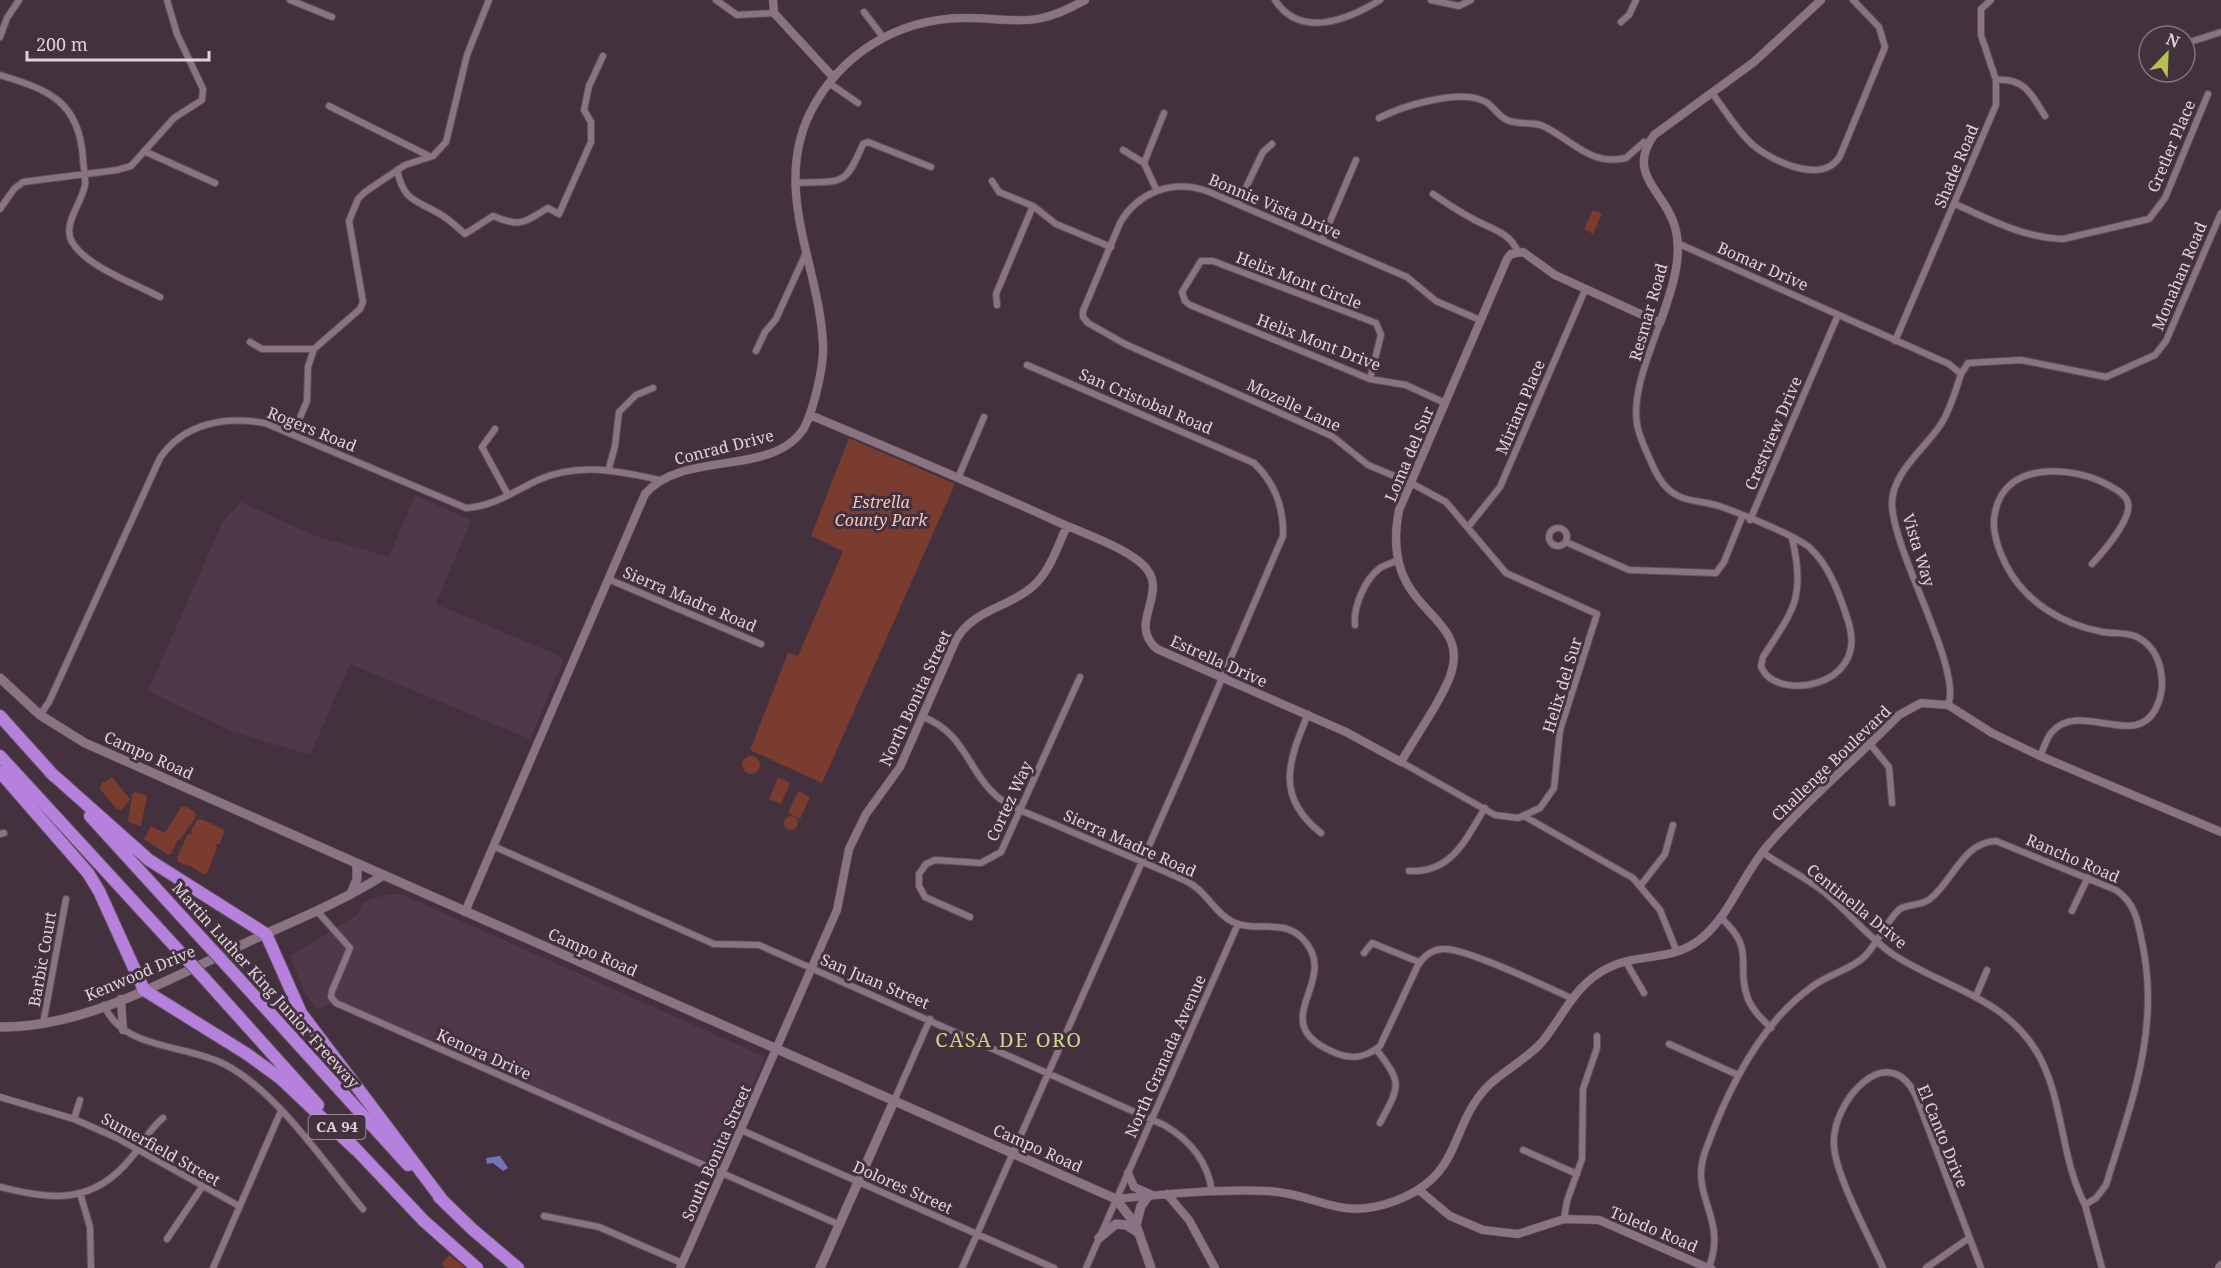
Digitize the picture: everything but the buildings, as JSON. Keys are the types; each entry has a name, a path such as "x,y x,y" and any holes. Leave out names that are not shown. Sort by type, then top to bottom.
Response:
{"highway":[{"name":"Martin Luther King Junior Freeway","path":"0,716 443,1200 518,1268"},
{"name":"CA 94","path":"0,756 290,1072 356,1149 424,1221 477,1268"},
{"path":"0,772 88,873 99,891 144,990 248,1054 280,1078 356,1149"},
{"path":"50,772 149,860 266,934 301,1013 443,1200"}],"main road":[{"name":"Campo Road","path":"0,678 40,715 85,743 1116,1198 1137,1229 1151,1268"},
{"path":"350,894 357,879 357,865"},
{"name":"Kenwood Drive","path":"0,1027 43,1024 72,1018 144,990 317,911 382,876"},
{"path":"820,1268 894,1101"},
{"path":"1099,1238 1116,1224 1137,1229 1141,1206 1151,1195"}],"street":[{"path":"0,37 7,18 19,0"},
{"path":"0,209 14,189 23,182 84,175 131,166 174,118 202,100 203,88 177,34 167,0"},
{"path":"290,0 332,17"},
{"path":"293,434 307,401 308,367 314,349 360,309 363,295 349,221 358,199 397,170 418,159 429,157 446,142 467,55 489,0"},
{"path":"716,0 737,15 774,13"},
{"path":"773,0 774,13 831,80 858,103"},
{"name":"Conrad Drive","path":"465,912 642,499 660,480 677,472 735,461 785,446 800,433 810,415 820,375 823,344 796,183 800,143 810,114 831,80 859,52 882,37 910,25 936,20 1034,21 1058,15 1085,0"},
{"path":"1275,0 1296,19 1311,24 1355,15 1380,0"},
{"path":"1431,0 1459,6 1471,0"},
{"path":"1621,22 1629,15 1636,0"},
{"path":"1379,118 1396,109 1425,101 1449,98 1474,99 1487,103 1508,121 1548,128 1597,159 1626,158 1644,142 1647,147 1654,135 1754,62 1821,0"},
{"path":"1712,93 1746,138 1765,153 1808,170 1818,171 1831,166 1840,156 1885,51 1882,32 1853,0"},
{"name":"Shade Road","path":"1895,340 1996,105 1996,80 1981,35 1981,9 1991,0"},
{"path":"864,12 882,37"},
{"path":"2197,40 2221,32"},
{"path":"397,170 401,187 411,200 440,214 465,234 494,216 509,223 525,224 548,208 559,214 591,142 591,122 584,110 589,86 603,56"},
{"path":"0,75 50,95 73,114 81,137 85,186 70,225 69,236 73,244 87,258 105,270 160,297"},
{"path":"1996,80 2008,79 2025,87 2045,116"},
{"name":"Gretler Place","path":"1955,204 2019,232 2054,239 2063,239 2150,219 2169,190 2208,93"},
{"path":"329,106 429,157"},
{"path":"1144,163 1164,113"},
{"path":"796,183 844,179 851,172 863,144 868,142 931,167"},
{"path":"1239,204 1263,152 1272,144"},
{"name":"Resmar Road","path":"1647,147 1645,171 1648,182 1676,227 1677,243 1676,269 1639,392 1636,421 1639,434 1656,474 1668,490 1682,498 1719,506 1750,520"},
{"path":"1123,150 1144,163 1157,191"},
{"path":"144,151 215,183"},
{"path":"1322,240 1356,160"},
{"path":"992,182 999,192 1033,206 1056,224 1110,247"},
{"name":"Bonnie Vista Drive","path":"1083,317 1110,247 1128,212 1144,197 1178,186 1193,187 1239,204 1407,277 1436,301 1480,320"},
{"path":"1433,194 1475,220 1503,232 1515,244 1518,252 1528,255 1555,275 1660,322"},
{"path":"997,305 996,294 1033,206"},
{"name":"Monahan Road","path":"1961,374 1968,363 2021,360 2106,377 2155,355 2166,341 2221,213"},
{"name":"Bomar Drive","path":"1677,243 1838,315"},
{"path":"756,351 765,332 776,319 806,252"},
{"name":"Loma del Sur","path":"1401,762 1450,675 1454,657 1453,644 1446,628 1413,594 1398,560 1396,525 1400,506 1507,258 1518,252"},
{"name":"Helix Mont Circle","path":"1185,302 1182,292 1189,278 1201,261 1213,261 1376,323 1381,335 1370,379"},
{"name":"Miriam Place","path":"1468,527 1500,487 1585,290"},
{"name":"Helix Mont Drive","path":"1185,302 1370,379 1406,385 1445,403"},
{"path":"1838,315 1949,364 1961,374"},
{"name":"Crestview Drive","path":"1750,520 1838,315"},
{"name":"Mozelle Lane","path":"1083,317 1088,323 1143,353 1332,436 1368,465 1411,483 1446,502 1506,573 1597,614"},
{"path":"250,342 262,349 314,349"},
{"name":"San Cristobal Road","path":"1027,365 1254,463 1276,493 1283,518 1283,536 1223,679"},
{"name":"Vista Way","path":"1948,705 1946,666 1906,562 1892,504 1893,493 1903,471 1945,417 1961,374"},
{"path":"609,468 615,446 619,412 636,395 653,388"},
{"name":"Estrella Drive","path":"810,415 1067,526 1143,565 1152,575 1154,584 1145,622 1151,643 1161,651 1308,714 1485,808"},
{"path":"958,478 984,417"},
{"name":"Rogers Road","path":"40,715 49,702 160,458 170,444 189,430 205,425 254,421 293,434 460,506 481,507 542,479 583,468 609,468 660,480"},
{"path":"495,429 482,447 508,495"},
{"path":"2040,756 2053,730 2075,719 2133,726 2145,722 2159,701 2161,668 2153,650 2139,638 2096,630 2065,620 2046,610 2022,589 2005,562 1995,532 1995,509 2002,494 2011,485 2027,476 2056,470 2085,474 2118,490 2128,503 2128,510 2109,546 2092,564"},
{"path":"1566,542 1624,569 1716,573 1742,517"},
{"path":"1750,520 1792,538 1808,546 1821,559 1842,602 1852,635 1852,650 1847,664 1834,674 1809,686 1796,687 1775,680 1763,672 1761,666 1763,657 1797,598 1797,560 1792,538"},
{"name":"North Bonita Street","path":"776,1049 843,895 850,847 866,814 900,767 962,629 981,615 1026,592 1038,582 1047,570 1067,526"},
{"path":"1355,625 1354,615 1368,583 1381,568 1398,560"},
{"name":"Sierra Madre Road","path":"608,579 761,644"},
{"name":"Helix del Sur","path":"1524,816 1540,808 1554,788 1560,730 1597,614"},
{"name":"Cortez Way","path":"970,917 925,897 919,886 921,870 935,860 981,863 1001,852 1080,677"},
{"path":"962,1268 1223,679"},
{"name":"Challenge Boulevard","path":"1419,1190 1433,1178 1450,1156 1484,1091 1542,1042 1571,998 1587,982 1609,967 1677,952 1702,937 1721,918 1762,852 1870,744 1909,708 1926,702 1948,705"},
{"path":"1948,705 1992,733 2040,756 2221,832"},
{"path":"1308,714 1291,756 1290,781 1296,808 1322,833"},
{"name":"Sierra Madre Road","path":"923,717 937,723 954,736 989,789 1021,810 1196,887 1224,916 1238,924"},
{"path":"1870,744 1889,767 1892,803"},
{"path":"1409,871 1425,872 1445,862 1458,851 1485,808 1508,818 1524,816 1617,866 1641,885 1660,910 1677,952"},
{"path":"1641,885 1665,854 1672,825"},
{"name":"Rancho Road","path":"1710,1268 1715,1250 1716,1232 1702,1189 1702,1165 1738,1075 1749,1055 1771,1028 1808,990 1856,963 1900,909 1929,900 1953,875 1970,850 1984,842 2001,842 2088,877 2121,893 2135,911 2149,973 2147,1038 2138,1079 2106,1185 2096,1198 2085,1205"},
{"name":"San Juan Street","path":"493,846 714,944 759,945 1152,1119 1172,1129 1190,1145 1205,1167 1212,1192"},
{"name":"Centinella Drive","path":"1762,852 1830,898 1876,941 1903,961 1976,996 2012,1021 2026,1037 2044,1065 2074,1185 2085,1205"},
{"path":"2072,911 2088,877"},
{"name":"Barbic Court","path":"43,1024 66,900"},
{"name":"Kenora Drive","path":"317,911 350,948 332,991 331,997 336,1003 723,1174"},
{"path":"1721,918 1742,944 1745,957 1745,985 1751,1005 1771,1028"},
{"path":"1238,924 1287,928 1298,934 1310,948 1315,974 1301,1018 1310,1039 1346,1057 1361,1056 1376,1049 1385,1038 1408,982 1419,962 1432,952 1453,950 1571,998"},
{"name":"North Granada Avenue","path":"1086,1268 1238,924"},
{"path":"1364,953 1372,943 1419,962"},
{"path":"1626,962 1644,993"},
{"path":"1976,996 1987,970"},
{"path":"120,999 123,1030"},
{"path":"104,1005 114,1022 123,1030 221,1062 261,1089 363,1209"},
{"path":"894,1101 930,1019"},
{"path":"1564,1219 1582,1159 1583,1089 1597,1048 1597,1035"},
{"path":"1669,1044 1738,1075"},
{"name":"South Bonita Street","path":"681,1265 723,1174 776,1049"},
{"path":"1376,1049 1394,1072 1397,1084 1394,1096 1380,1123"},
{"name":"El Canto Drive","path":"1883,1268 1836,1161 1834,1131 1841,1108 1852,1092 1871,1076 1894,1075 1908,1083 1914,1092 1981,1268"},
{"name":"Sumerfield Street","path":"0,1097 74,1119 138,1148 239,1206"},
{"path":"74,1119 80,1100"},
{"path":"213,1268 281,1111"},
{"path":"0,1187 40,1197 80,1193 111,1178 138,1148 154,1125 163,1118"},
{"name":"Dolores Street","path":"741,1130 1054,1268"},
{"path":"1523,1150 1577,1174"},
{"path":"1128,1173 1134,1187 1151,1195"},
{"path":"723,1174 840,1225"},
{"path":"167,1239 202,1186"},
{"path":"1116,1198 1212,1192 1290,1194 1351,1210 1395,1201 1419,1190"},
{"name":"Toledo Road","path":"1419,1190 1450,1216 1489,1231 1525,1233 1564,1219 1599,1220 1710,1268"},
{"path":"80,1193 90,1227 91,1268"},
{"path":"1167,1194 1189,1220 1215,1268"},
{"path":"2085,1205 2102,1268"},
{"path":"544,1216 599,1227 681,1265"},
{"path":"1926,1268 1969,1238"}],"shaded area":[{"path":"415,495 471,520 436,604 558,655 563,661 530,739 350,664 310,755 231,731 148,691 223,521 241,502 315,536 389,557"},
{"path":"387,894 401,894 765,1057 717,1166 336,1000 317,1010 304,992 290,956 357,915 363,902"},
{"path":"500,1156 508,1168 503,1171 493,1163 487,1164 486,1158"}],"green space":[{"path":"1593,210 1602,214 1593,234 1584,229"},
{"name":"Estrella County Park","path":"849,438 955,484 822,783 750,750 788,653 798,656 843,551 811,536"},
{"path":"747,756 755,756 760,761 758,772 747,774 742,769 742,761"},
{"path":"112,777 130,799 122,810 117,809 100,789 101,784"},
{"path":"778,777 790,783 781,804 769,799"},
{"path":"798,791 810,797 800,819 788,813"},
{"path":"135,792 147,796 141,826 128,822 132,794"},
{"path":"185,806 195,812 196,816 181,839 177,841 171,854 168,855 144,839 151,826 165,833 181,807"},
{"path":"791,816 796,818 798,823 796,828 791,830 786,828 784,823 786,818"},
{"path":"201,819 223,829 224,833 220,843 216,845 217,848 207,873 203,874 178,862 177,858 187,835 192,834 191,830 197,820"},
{"path":"449,1255 465,1268 445,1268 441,1264"}],"district":[{"name":"CASA DE ORO","path":"1009,1040"}]}
